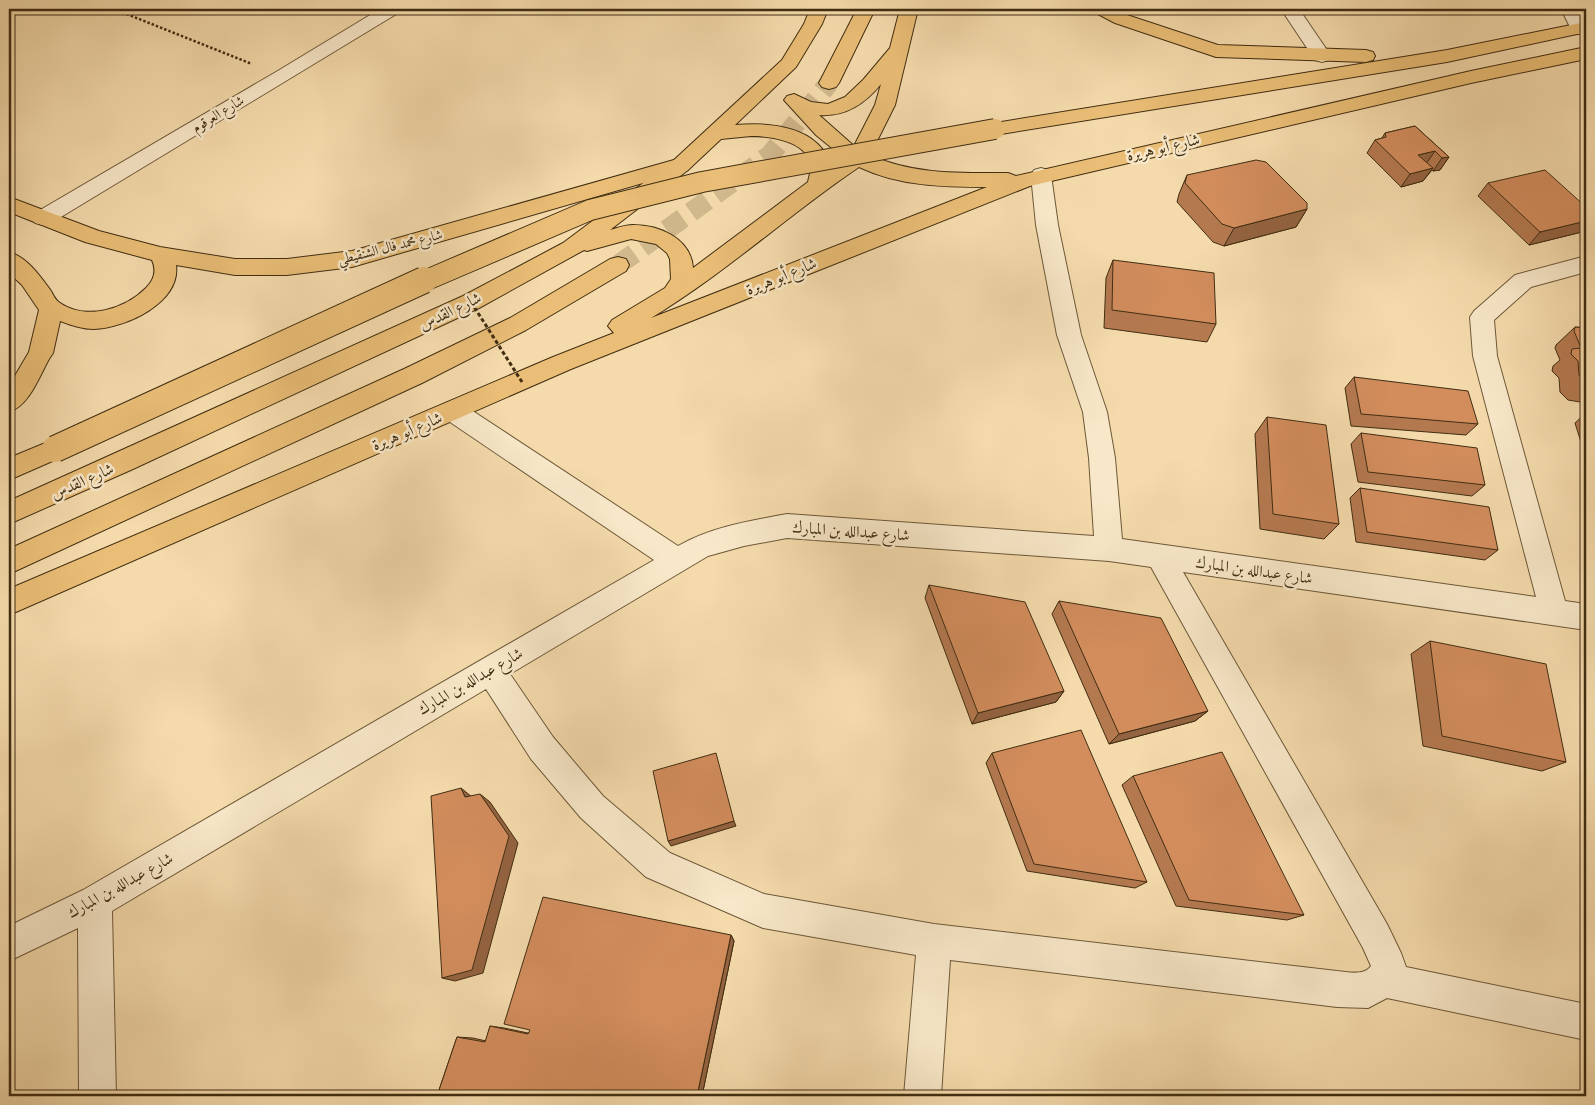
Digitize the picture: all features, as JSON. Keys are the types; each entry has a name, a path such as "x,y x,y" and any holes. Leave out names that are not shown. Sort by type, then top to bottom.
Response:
{"main road":[{"name":"شارع القدس","path":"9,513 471,302 571,248 681,165 789,63 813,24 819,9"},
{"path":"829,83 866,9"},
{"path":"562,363 672,294 818,185 858,158 885,105 909,9"},
{"path":"1102,9 1121,19 1216,51 1322,56 1447,56"},
{"path":"9,469 471,259 590,210 702,182 995,129 1447,56 1583,28"},
{"path":"798,105 826,110 849,104 869,85 901,45"},
{"name":"شارع أبو هريرة","path":"9,602 522,382 562,363 1032,177 1471,77 1586,53"},
{"path":"789,63 787,89 798,105 839,146 858,158 888,170 926,178 1032,177"},
{"path":"715,133 764,130 786,134 798,139 813,151 818,158 821,167 818,185"},
{"name":"شارع محمد فال الشنقيطي","path":"9,204 93,237 160,255 236,267 287,267 352,259 681,165"},
{"path":"571,248 604,237 630,232 649,234 664,239 675,248 681,259 682,279 672,294"},
{"path":"9,260 30,279 51,309 86,320 109,318 132,310 151,297 163,282 166,267 160,255"},
{"path":"9,562 422,372 518,324 618,265"},
{"path":"9,402 18,392 41,353 51,309"}],"street":[{"name":"شارع العرقوم","path":"43,218 392,9"},
{"path":"1290,9 1322,56"},
{"path":"1570,9 1583,28"},
{"path":"1032,177 1047,225 1070,335 1095,412 1102,458 1108,549"},
{"path":"1554,613 1485,356 1482,317 1524,281 1586,264"},
{"path":"453,411 677,560"},
{"name":"شارع عبدالله بن المبارك","path":"9,944 95,902 700,546 744,534 787,526 1108,549 1586,617"},
{"path":"490,669 542,748 592,806 658,865 763,911 934,941 1336,988 1368,990 1384,980 1389,965 1375,936 1160,556"},
{"path":"95,902 97,1096"},
{"path":"922,1096 934,941"},
{"path":"1384,980 1586,1022"}],"path":[{"path":"114,9 283,76"},
{"path":"471,302 522,382"}],"building":[{"path":"1415,126 1449,157 1442,158 1435,151 1418,155 1433,168 1410,174 1375,140 1386,137 1385,133"},
{"path":"1256,160 1266,162 1307,203 1307,209 1234,228 1222,224 1185,183 1187,175"},
{"path":"1545,170 1586,207 1586,221 1540,232 1488,183"},
{"path":"1113,260 1214,273 1216,324 1112,310"},
{"path":"1575,327 1586,328 1586,382 1579,375 1578,361 1571,354 1572,349 1581,348 1574,331"},
{"path":"1354,377 1468,391 1478,424 1361,414"},
{"path":"1267,417 1326,425 1339,524 1273,514"},
{"path":"1361,433 1477,448 1485,485 1368,472"},
{"path":"1360,488 1489,507 1498,550 1367,532"},
{"path":"929,585 1025,602 1064,691 978,713"},
{"path":"1059,601 1161,618 1208,711 1119,734"},
{"path":"1430,641 1546,664 1566,762 1442,736"},
{"path":"1081,730 1147,882 1034,864 992,753"},
{"path":"1222,752 1304,915 1189,900 1133,776"},
{"path":"716,753 734,821 668,841 653,771"},
{"path":"461,788 465,797 480,794 509,836 472,970 442,978 431,796"},
{"path":"543,897 731,935 697,1096 437,1096 457,1037 485,1042 490,1026 528,1034 530,1030 504,1024"}],"tunnel":[{"path":"618,265 770,155 829,83"}]}
